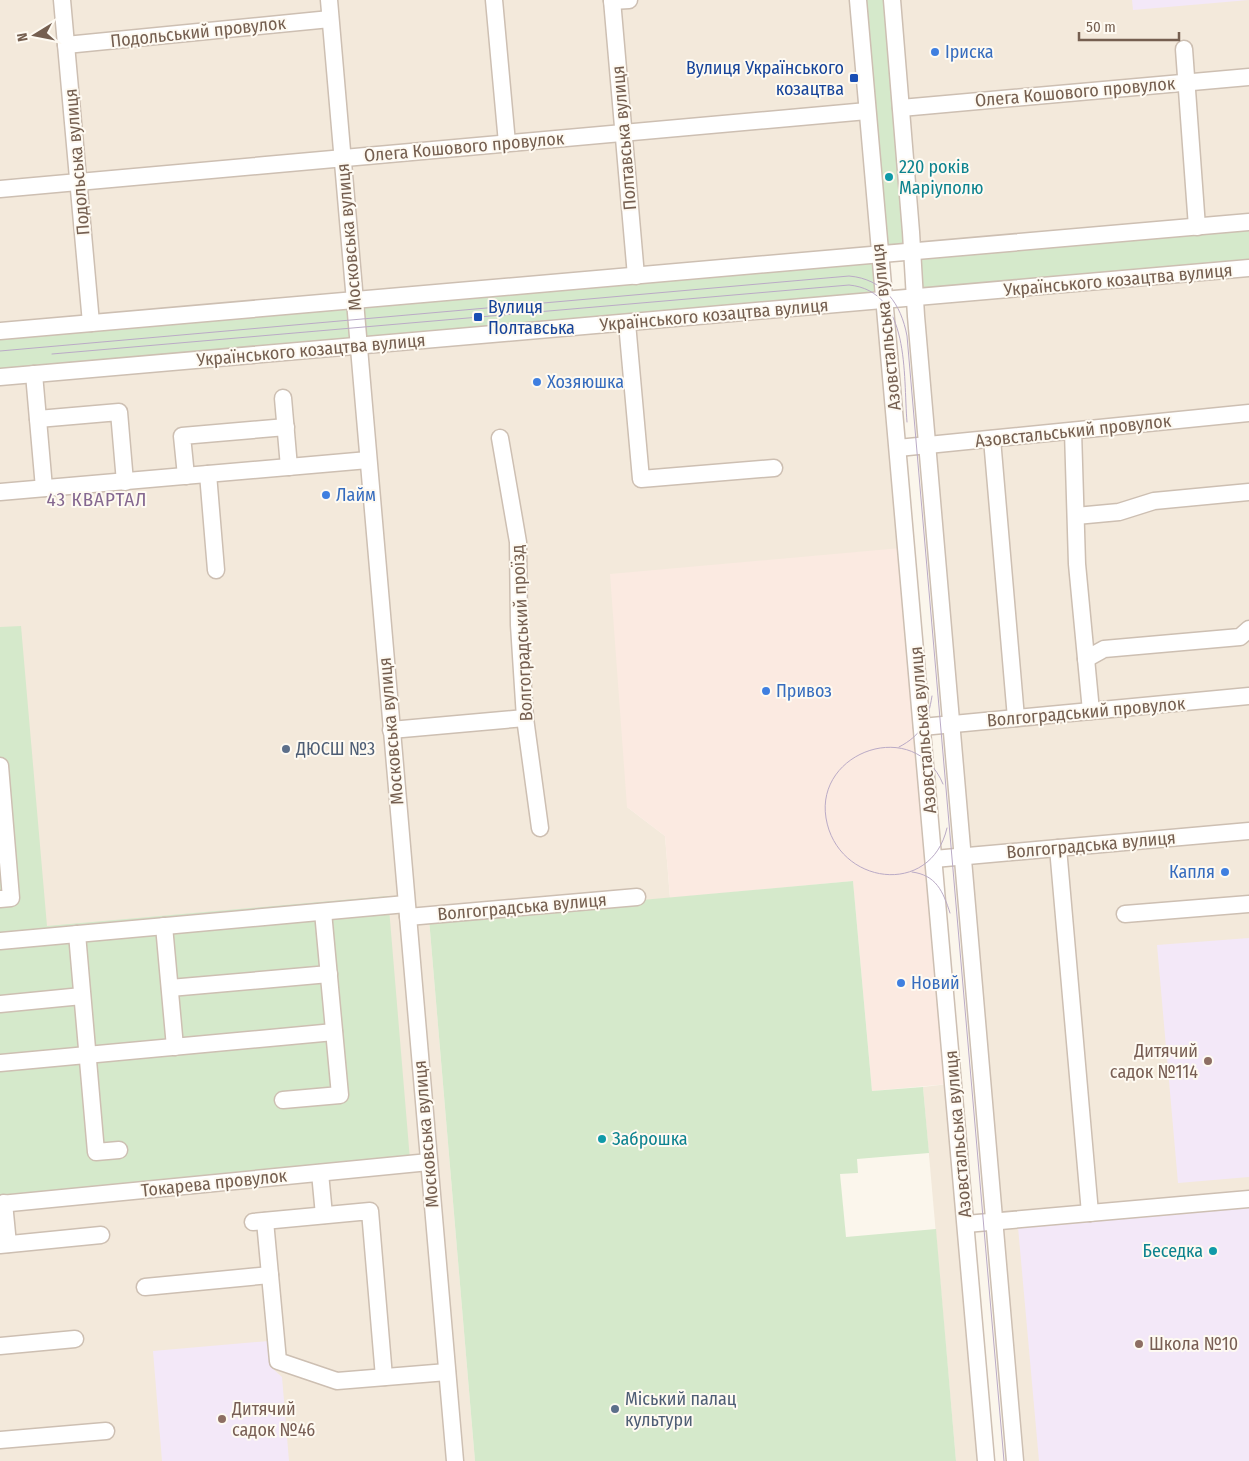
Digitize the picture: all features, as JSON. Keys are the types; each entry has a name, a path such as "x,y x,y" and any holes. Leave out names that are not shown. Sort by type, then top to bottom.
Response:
{"street":[{"name":"Подольська вулиця","path":"62,0 92,323"},
{"name":"Московська вулиця","path":"329,0 454,1461"},
{"path":"494,0 507,143"},
{"path":"612,1 629,0"},
{"name":"Азовстальська вулиця","path":"858,0 986,1461"},
{"name":"Азовстальська вулиця","path":"892,0 913,252 914,298 1015,1461"},
{"name":"Полтавська вулиця","path":"612,1 636,276"},
{"name":"Подольський провулок","path":"66,45 330,19"},
{"path":"1184,50 1197,227"},
{"name":"Олега Кошового провулок","path":"901,108 1249,77"},
{"name":"Олега Кошового провулок","path":"0,189 867,111"},
{"path":"0,331 1249,222"},
{"name":"Українського козацтва вулиця","path":"0,377 1249,268"},
{"path":"628,322 641,479 774,468"},
{"path":"34,374 44,488"},
{"path":"283,398 289,467"},
{"path":"38,419 119,412 125,482"},
{"name":"Азовстальський провулок","path":"898,448 1249,414"},
{"path":"186,476 182,436 286,427"},
{"path":"1073,431 1077,564 1091,711"},
{"name":"Волгоградський проїзд","path":"500,438 518,542 519,625 525,718 540,828"},
{"path":"992,439 1016,718"},
{"path":"0,492 368,460"},
{"path":"208,474 216,570"},
{"path":"1076,516 1119,512 1154,501 1249,492"},
{"path":"1086,659 1104,649 1240,637 1249,629"},
{"name":"Волгоградський провулок","path":"922,727 1249,696"},
{"path":"392,730 525,718"},
{"path":"0,766 11,898 0,899"},
{"name":"Волгоградська вулиця","path":"934,859 1249,831"},
{"path":"1058,848 1090,1213"},
{"name":"Волгоградська вулиця","path":"0,942 323,912 407,911 637,897"},
{"path":"1125,914 1249,904"},
{"path":"283,1100 340,1095 323,912"},
{"path":"164,926 175,1047"},
{"path":"77,934 96,1152 119,1150"},
{"path":"170,988 329,974"},
{"path":"0,1004 82,996"},
{"path":"0,1063 334,1032"},
{"name":"Токарева провулок","path":"2,1203 429,1162"},
{"path":"320,1173 324,1216"},
{"path":"966,1224 1249,1199"},
{"path":"2,1203 4,1245 102,1235"},
{"path":"384,1377 370,1211 259,1222 270,1275 278,1360 337,1381 447,1372"},
{"path":"145,1287 270,1275"},
{"path":"0,1346 75,1340"},
{"path":"0,1440 106,1431"}],"shaded area":[{"path":"0,0 853,0 875,251 0,327"},
{"path":"896,0 1249,0 1249,218 917,248"},
{"path":"1132,0 1249,0 1133,10"},
{"path":"1249,272 1249,1461 1020,1461 919,301"},
{"path":"880,304 901,548 627,807 665,836 670,898 429,919 475,1461 0,1461 0,381"},
{"name":"Привоз","path":"901,548 948,1084 872,1091 853,881 670,898 665,836 627,807 610,574"},
{"name":"Дитячий садок №114","path":"1249,938 1249,1177 1178,1183 1157,945"},
{"path":"948,1084 981,1461 956,1461 923,1087"},
{"name":"Школа №10","path":"1249,1206 1249,1461 1039,1461 1018,1227"},
{"name":"Дитячий садок №46","path":"269,1341 272,1368 282,1377 289,1461 162,1461 153,1351"}],"green space":[{"path":"860,0 887,0 908,248 882,250"},
{"path":"1249,227 1249,264 919,293 918,256"},
{"path":"876,260 879,296 362,342 359,304"},
{"path":"350,305 354,342 0,373 0,335"},
{"path":"21,626 47,926 388,896 410,1160 0,1200 0,627"},
{"path":"853,881 872,1091 923,1087 929,1153 857,1159 858,1173 840,1174 846,1237 936,1229 956,1461 475,1461 429,919"}],"tram line":[{"path":"0,351 849,276 872,282 889,295 900,314 907,336 1004,1461"},
{"path":"52,354 849,285 869,291 884,302 894,319 900,338 903,360 907,422"},
{"path":"899,747 913,737 923,726 932,696"},
{"path":"943,784 929,763 911,751 891,747 870,750 851,760 836,775 827,795 826,818 834,841 847,858 865,869 885,874 905,873 923,865 938,850 947,828"},
{"path":"912,872 933,880 941,891 950,913"}],"place":[{"name":"Іриска","path":"935,52"},
{"name":"Вулиця Українського козацтва","path":"854,78"},
{"name":"220 років Маріуполю","path":"889,177"},
{"name":"Вулиця Полтавська","path":"478,317"},
{"name":"Хозяюшка","path":"537,382"},
{"name":"Лайм","path":"326,495"},
{"name":"Привоз","path":"766,691"},
{"name":"ДЮСШ №3","path":"286,749"},
{"name":"Капля","path":"1225,872"},
{"name":"Новий","path":"901,983"},
{"name":"Дитячий садок №114","path":"1208,1061"},
{"name":"Заброшка","path":"602,1139"},
{"name":"Беседка","path":"1213,1251"},
{"name":"Школа №10","path":"1139,1344"},
{"name":"Міський палац культури","path":"615,1409"},
{"name":"Дитячий садок №46","path":"222,1419"}],"district":[{"name":"43 КВАРТАЛ","path":"97,499"}]}
